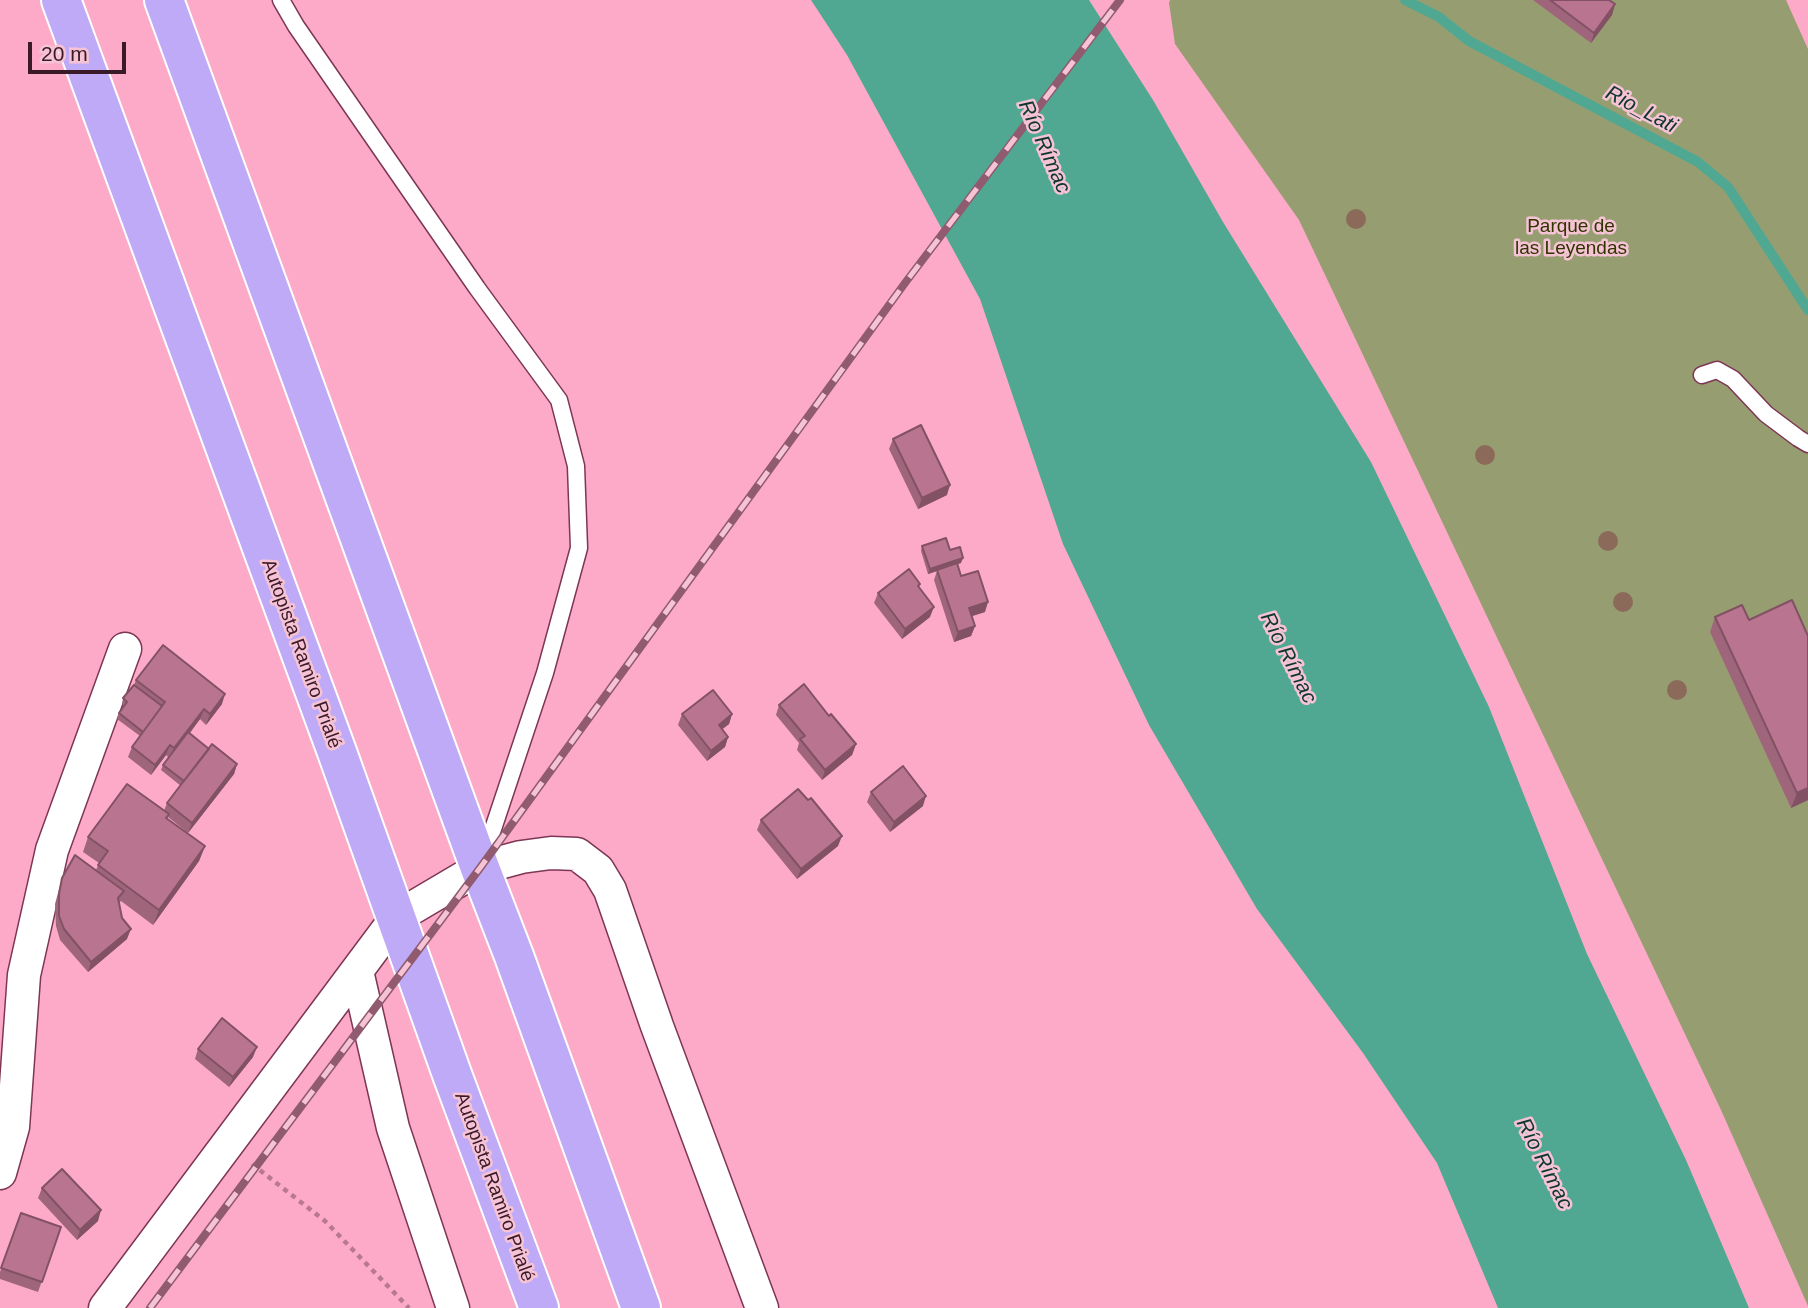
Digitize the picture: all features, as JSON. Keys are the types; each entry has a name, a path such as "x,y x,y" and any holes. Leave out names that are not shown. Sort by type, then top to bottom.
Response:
{"highway":[{"name":"Autopista Ramiro Prialé","path":"61,0 539,1308"},
{"path":"164,0 640,1308"}],"street":[{"path":"0,1173 13,1127 24,975 52,850 125,649"},
{"path":"105,1308 397,917 480,868 521,857 551,853 577,854 598,870 610,890 657,1026 762,1308"},
{"path":"357,971 393,1128 453,1308"}],"lane":[{"path":"281,0 296,26 477,288 559,400 576,466 579,548 545,673 480,868"},
{"path":"1702,375 1717,370 1733,379 1766,414 1808,444"}],"path":[{"path":"227,1144 325,1221 409,1308"}],"green space":[{"name":"Parque de las Leyendas","path":"1170,0 1786,0 1808,49 1808,1306 1721,1110 1299,220 1175,44"}],"water":[{"name":"Río Rímac","path":"811,0 1089,0 1153,100 1223,222 1371,462 1489,707 1587,954 1686,1160 1749,1308 1498,1308 1437,1163 1363,1053 1257,909 1149,725 1063,544 980,299 847,55"}],"building":[{"path":"1550,0 1609,0 1615,4 1594,33"},
{"path":"921,425 950,485 922,498 893,439"},
{"path":"946,538 950,550 960,547 963,558 930,569 922,546"},
{"path":"957,563 961,576 978,571 988,602 969,608 975,626 958,632 937,570"},
{"path":"909,569 934,607 905,629 878,593"},
{"path":"1792,600 1808,636 1808,788 1797,793 1715,617 1742,605 1749,620"},
{"path":"163,645 225,694 210,714 204,709 174,748 170,745 155,765 132,747 165,702 136,680"},
{"path":"804,684 856,744 825,770 800,739 805,736 779,705"},
{"path":"134,685 162,706 143,732 119,713 127,702 123,698"},
{"path":"713,690 732,714 719,725 728,737 711,751 682,714"},
{"path":"188,732 209,749 184,781 163,765"},
{"path":"212,744 237,764 192,823 167,803"},
{"path":"903,766 926,796 894,822 871,792"},
{"path":"127,784 169,814 166,818 205,846 159,910 98,865 108,851 88,837"},
{"path":"798,789 808,800 811,798 842,836 801,869 761,820"},
{"path":"75,855 124,891 118,898 122,918 131,929 91,962 64,929 59,916 62,878"},
{"path":"222,1018 257,1047 233,1077 198,1049"},
{"path":"62,1169 101,1210 80,1230 42,1188"},
{"path":"21,1213 61,1227 42,1282 1,1268"}],"waterway":[{"name":"Rio_Lati","path":"1405,0 1439,17 1469,41 1698,162 1728,187 1808,310"}],"railway":[{"path":"150,1308 480,868 905,283 1120,0"}]}
